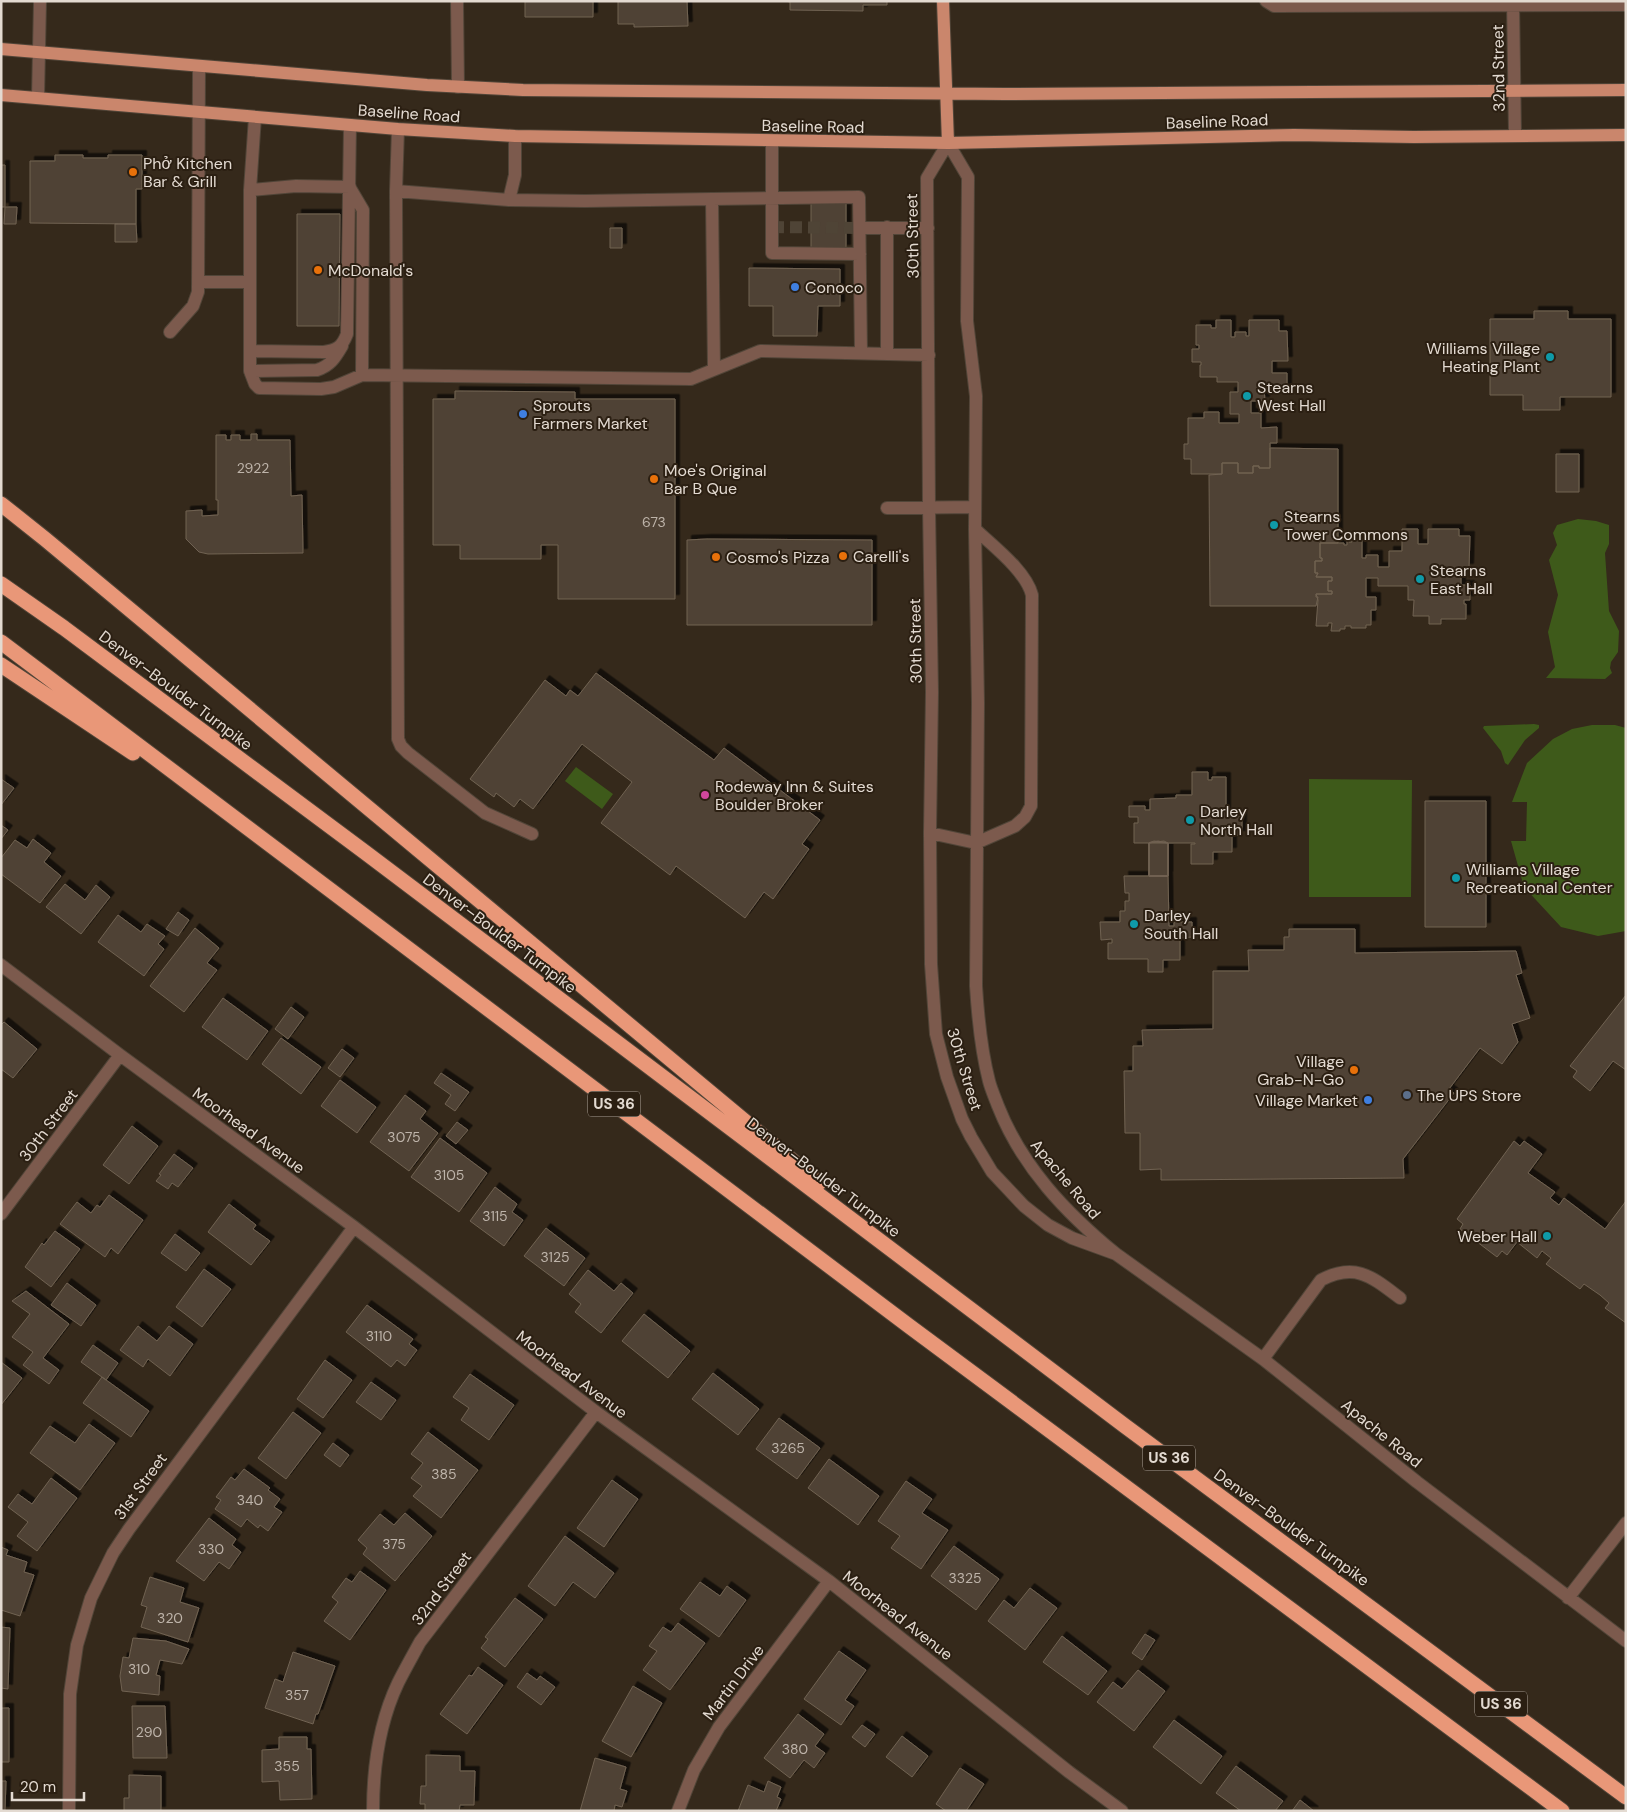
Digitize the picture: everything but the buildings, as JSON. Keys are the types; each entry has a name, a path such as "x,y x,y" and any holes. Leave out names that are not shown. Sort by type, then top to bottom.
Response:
{"highway":[{"path":"1,504 666,1054 962,1303"},
{"name":"Denver–Boulder Turnpike","path":"1,584 64,628 366,853 962,1303 1626,1797"},
{"name":"US 36","path":"1,642 925,1338 1562,1811"},
{"path":"1,665 311,875"}],"main road":[{"path":"943,1 948,144"},
{"name":"Baseline Road","path":"1,49 458,87 523,90 947,94 1626,90"},
{"name":"Baseline Road","path":"1,95 398,129 515,136 948,144 1294,135 1414,137 1626,135"}],"street":[{"path":"38,98 40,1"},
{"path":"457,1 458,87"},
{"path":"1266,1 1274,6 1626,5"},
{"name":"32nd Street","path":"1513,4 1516,90 1515,135"},
{"path":"170,332 193,306 199,282 197,111 199,66"},
{"path":"255,117 250,190 250,371 255,384 259,388 321,389 334,387 362,375 691,379 760,351 929,355"},
{"path":"250,371 317,370 327,367 336,357 343,344 347,334 350,125"},
{"path":"398,129 396,191 398,739 401,746 408,753 485,813 532,834"},
{"path":"509,200 515,175 515,136"},
{"path":"772,142 772,254 860,254"},
{"name":"30th Street","path":"970,1138 947,1077 936,1034 931,964 932,692 929,508 928,178 948,144 968,177 967,321 976,396 975,529 978,703 976,986 979,1024 989,1082 1002,1116"},
{"path":"250,190 296,186 350,187"},
{"path":"350,187 362,210 362,375"},
{"path":"396,191 509,200 585,202 859,198 860,353"},
{"path":"712,199 714,369"},
{"path":"886,353 887,227"},
{"path":"860,228 928,228"},
{"path":"199,282 250,282"},
{"path":"250,351 324,352 336,350 343,344"},
{"path":"886,508 975,507"},
{"path":"930,833 976,843 1015,826 1025,817 1031,806 1032,595 1029,586 1017,570 975,529"},
{"name":"Moorhead Avenue","path":"1,964 120,1055 354,1227 596,1412 829,1582 1069,1772 1122,1811"},
{"name":"30th Street","path":"1,1214 120,1055"},
{"name":"Apache Road","path":"1002,1116 1021,1154 1034,1172 1090,1233 1116,1254 1263,1359 1304,1390 1357,1435 1568,1598 1624,1636"},
{"name":"Apache Road","path":"970,1138 992,1172 1024,1206 1048,1225 1072,1238 1116,1254"},
{"name":"31st Street","path":"69,1811 70,1694 76,1645 91,1598 113,1553 129,1529 354,1227"},
{"path":"1263,1359 1321,1280 1334,1273 1361,1273 1371,1277 1400,1298"},
{"name":"32nd Street","path":"373,1811 373,1775 382,1728 398,1683 420,1642 596,1412"},
{"path":"1568,1598 1626,1523"},
{"name":"Martin Drive","path":"678,1811 694,1770 719,1727 829,1582"}],"green space":[{"path":"1578,519 1609,525 1609,544 1605,553 1609,611 1619,631 1618,652 1611,662 1610,668 1612,673 1605,679 1546,678 1555,667 1548,632 1558,595 1549,560 1557,545 1553,533 1557,525"},
{"path":"1539,725 1539,728 1525,740 1508,765 1505,763 1501,751 1483,728 1484,726"},
{"path":"1592,725 1615,725 1626,728 1626,931 1598,936 1561,927 1524,887 1511,841 1526,841 1527,802 1512,802 1527,763 1553,739 1572,729"},
{"path":"576,767 613,794 602,809 565,781"},
{"path":"1309,779 1412,780 1411,897 1309,897"}],"tunnel":[{"path":"772,227 860,228"}],"place":[{"name":"Phở Kitchen Bar & Grill","path":"133,172"},
{"name":"McDonald's","path":"318,270"},
{"name":"Conoco","path":"795,287"},
{"name":"Williams Village Heating Plant","path":"1550,357"},
{"name":"Stearns West Hall","path":"1247,396"},
{"name":"Sprouts Farmers Market","path":"523,414"},
{"name":"Moe's Original Bar B Que","path":"654,479"},
{"name":"Stearns Tower Commons","path":"1274,525"},
{"name":"Carelli's","path":"843,556"},
{"name":"Cosmo's Pizza","path":"716,557"},
{"name":"Stearns East Hall","path":"1420,579"},
{"name":"Rodeway Inn & Suites Boulder Broker","path":"705,795"},
{"name":"Darley North Hall","path":"1190,820"},
{"name":"Williams Village Recreational Center","path":"1456,878"},
{"name":"Darley South Hall","path":"1134,924"},
{"name":"Village Grab-N-Go","path":"1354,1070"},
{"name":"The UPS Store","path":"1407,1095"},
{"name":"Village Market","path":"1368,1100"},
{"name":"Weber Hall","path":"1547,1236"}]}
